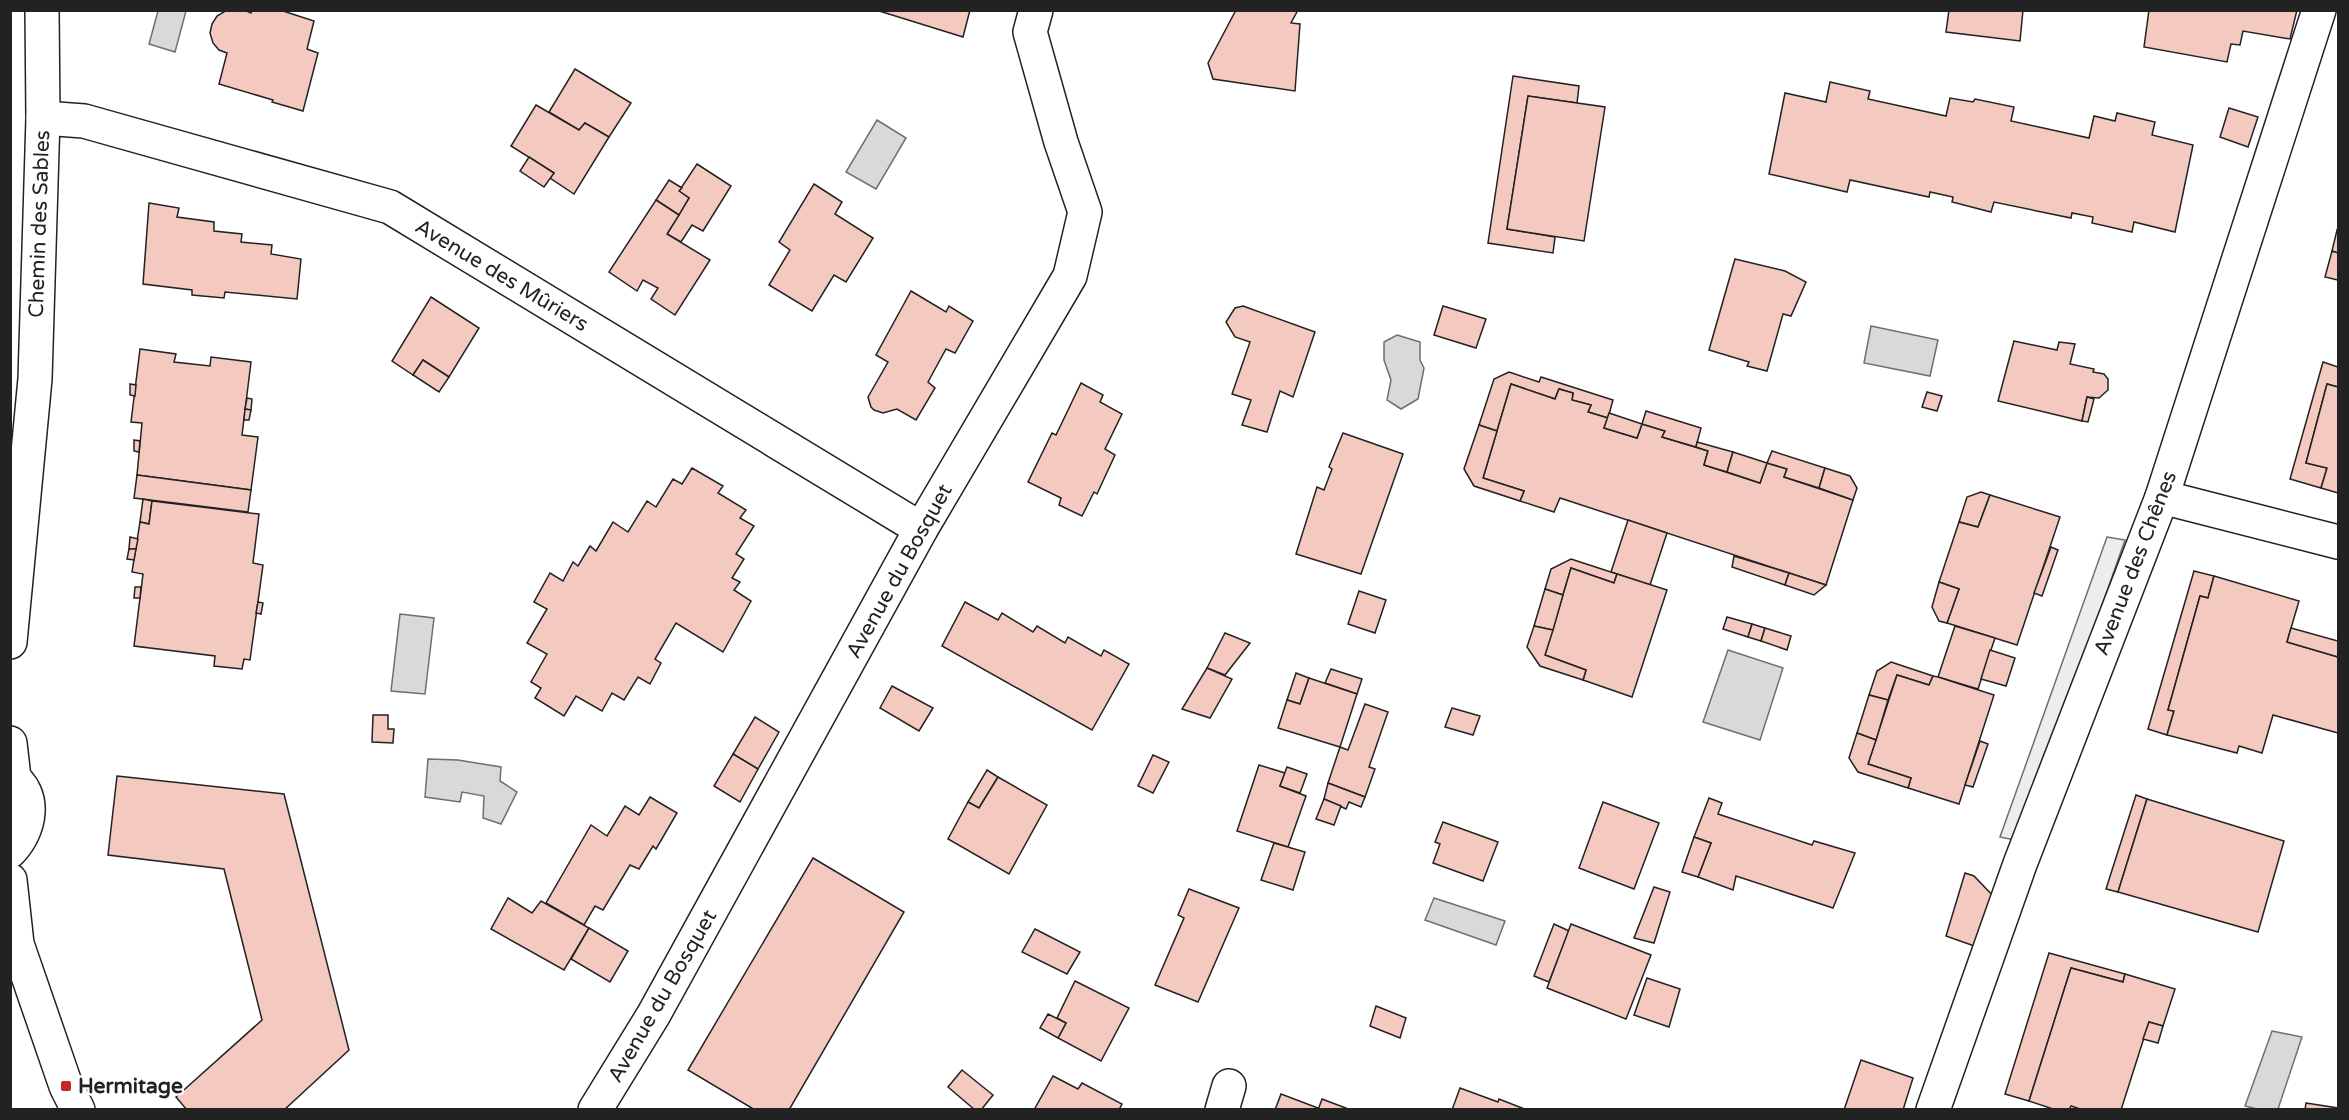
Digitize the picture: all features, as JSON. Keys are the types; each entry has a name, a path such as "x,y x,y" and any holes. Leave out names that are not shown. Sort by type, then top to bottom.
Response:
{"street":[{"name":"Chemin des Sables","path":"10,642 20,433 35,379 42,118 42,10"},
{"name":"Avenue du Bosquet","path":"595,1110 654,1014 921,529 1070,276 1085,212 1061,142 1030,32 1035,10"},
{"name":"Avenue des Chênes","path":"1933,1110 2020,864 2162,497 2319,10"},
{"name":"Avenue des Mûriers","path":"42,118 84,121 390,207 921,529"},
{"path":"2162,497 2338,542"},
{"path":"10,743 12,777 22,786 29,815 26,831 10,851"},
{"path":"10,880 14,938 66,1086 78,1110"}],"shaded area":[{"path":"158,11 186,11 175,52 149,44"},
{"path":"877,120 906,138 876,189 846,172"},
{"path":"1871,326 1938,340 1930,376 1864,363"},
{"path":"1397,335 1420,342 1420,360 1424,368 1418,399 1401,409 1387,400 1391,380 1384,360 1384,342"},
{"path":"2107,537 2125,540 2019,841 2000,837"},
{"path":"400,614 434,618 425,694 391,691"},
{"path":"1728,650 1783,668 1760,740 1703,722"},
{"path":"428,759 458,760 501,767 500,781 517,792 501,824 483,818 484,796 462,792 460,802 425,797"},
{"path":"1434,898 1505,921 1496,945 1425,920"},
{"path":"2272,1031 2302,1037 2278,1109 2257,1109 2245,1106"}],"building":[{"path":"227,10 244,10 251,13 252,10 280,10 314,21 307,49 318,53 303,111 219,84 227,53 219,50 213,43 210,33 217,16"},
{"path":"876,10 970,10 963,37"},
{"path":"1236,10 1298,10 1291,23 1300,24 1295,91 1213,79 1208,63"},
{"path":"1949,10 2023,10 2020,41 1946,32"},
{"path":"2149,10 2297,10 2290,39 2243,31 2240,45 2231,44 2227,62 2144,47"},
{"path":"575,69 631,103 609,137 585,123 579,130 549,112"},
{"path":"1513,76 1579,86 1577,103 1528,96 1507,229 1555,237 1553,253 1488,243"},
{"path":"1830,82 1870,91 1868,99 1946,116 1950,98 1973,102 1975,99 2014,107 2011,121 2089,138 2094,116 2115,121 2117,113 2155,122 2152,135 2193,145 2175,232 2134,222 2132,232 2092,223 2093,217 2072,213 2071,218 1994,202 1991,212 1952,202 1953,197 1930,192 1929,197 1850,180 1847,192 1769,174 1785,93 1826,102"},
{"path":"1528,96 1605,107 1584,241 1507,229"},
{"path":"536,105 579,130 585,123 609,137 574,194 550,178 554,173 511,146"},
{"path":"2229,108 2258,117 2248,147 2220,137"},
{"path":"529,157 554,173 544,187 520,171"},
{"path":"697,164 731,186 703,231 692,225 681,242 667,234 689,198 679,191"},
{"path":"669,180 682,188 679,191 689,198 679,215 656,200"},
{"path":"814,184 842,202 835,214 873,238 846,282 834,275 812,311 769,285 790,250 779,242"},
{"path":"656,200 679,215 667,234 710,260 675,315 651,299 658,288 643,280 637,291 609,272"},
{"path":"149,203 179,208 177,217 214,222 214,231 242,234 241,242 272,245 271,254 301,259 297,299 225,292 224,298 192,295 192,290 143,284"},
{"path":"2338,231 2338,253 2332,251"},
{"path":"2332,251 2338,253 2338,280 2325,277"},
{"path":"1735,259 1785,271 1806,282 1791,316 1783,314 1767,371 1747,366 1749,362 1709,350"},
{"path":"911,291 946,312 949,306 973,321 955,353 946,349 928,382 935,388 916,420 897,409 883,413 874,410 868,397 888,362 876,355"},
{"path":"431,297 479,328 449,377 423,360 413,375 392,361"},
{"path":"1243,306 1315,332 1293,397 1280,391 1267,432 1242,425 1251,400 1232,394 1250,342 1235,337 1226,322 1235,308"},
{"path":"1443,306 1486,319 1476,348 1434,335"},
{"path":"2014,341 2057,350 2059,342 2075,344 2070,364 2094,369 2093,372 2104,374 2108,379 2108,390 2099,398 2087,397 2082,421 1998,401"},
{"path":"140,349 176,354 174,362 210,366 211,357 251,362 242,435 258,437 251,490 137,475 142,423 131,422"},
{"path":"423,360 449,377 439,392 413,375"},
{"path":"2323,362 2338,367 2338,387 2327,384 2306,463 2327,468 2321,488 2290,479"},
{"path":"1509,372 1539,382 1541,377 1613,400 1608,418 1588,412 1591,405 1572,400 1573,393 1559,389 1555,399 1511,384 1497,431 1479,425 1494,379"},
{"path":"1081,383 1103,395 1100,402 1122,414 1105,449 1115,455 1097,494 1094,492 1082,516 1059,505 1061,498 1028,482 1052,433 1056,435"},
{"path":"130,384 136,385 135,396 130,395"},
{"path":"1511,384 1555,399 1559,389 1573,393 1572,400 1591,405 1588,412 1608,418 1604,428 1637,438 1642,424 1665,431 1662,437 1708,451 1704,465 1760,483 1767,463 1787,469 1784,477 1853,500 1826,585 1560,498 1554,512 1520,501 1524,491 1483,478"},
{"path":"2327,384 2338,387 2338,493 2321,488 2327,468 2306,463"},
{"path":"1927,392 1942,396 1937,411 1922,407"},
{"path":"2087,397 2094,399 2088,422 2082,421"},
{"path":"247,398 252,399 251,410 245,409"},
{"path":"245,409 251,410 249,420 244,420"},
{"path":"1646,411 1701,428 1696,447 1662,437 1665,431 1642,424"},
{"path":"1609,413 1642,424 1637,438 1604,428"},
{"path":"1479,425 1497,431 1483,478 1524,491 1520,501 1474,486 1464,469"},
{"path":"1343,433 1403,454 1361,574 1296,554 1317,487 1324,490 1332,469 1329,467"},
{"path":"134,440 140,441 139,452 134,451"},
{"path":"1697,442 1733,452 1727,472 1704,465 1708,451 1696,447"},
{"path":"1772,451 1825,468 1819,488 1784,477 1787,469 1767,463"},
{"path":"1733,452 1767,463 1760,483 1727,472"},
{"path":"692,468 723,486 718,493 746,510 740,518 754,526 736,554 744,559 732,578 740,582 734,590 751,601 723,652 676,623 655,659 661,663 650,684 638,677 624,700 612,693 602,711 576,696 564,716 535,698 541,688 531,682 547,654 527,643 547,609 534,602 550,573 563,581 573,562 578,566 590,546 596,551 613,522 628,532 647,501 656,507 673,479 682,484"},
{"path":"1825,468 1850,476 1857,488 1853,500 1819,488"},
{"path":"137,475 251,490 248,512 134,498"},
{"path":"1981,492 1990,495 1978,527 1959,522 1967,497"},
{"path":"1990,495 2060,517 2017,645 1947,623 1959,589 1939,582 1959,522 1978,527"},
{"path":"143,499 152,501 149,524 140,522"},
{"path":"152,501 259,514 253,563 263,565 250,660 244,659 242,669 214,666 215,656 134,646 143,574 132,572 140,522 149,524"},
{"path":"1628,520 1667,533 1650,585 1611,572"},
{"path":"130,537 138,539 136,549 129,549"},
{"path":"2051,547 2058,550 2042,596 2034,593"},
{"path":"129,549 136,549 134,560 127,559"},
{"path":"1734,556 1789,573 1785,585 1732,567"},
{"path":"1571,559 1617,574 1614,583 1571,568 1563,595 1545,589 1551,569"},
{"path":"1571,568 1614,583 1617,574 1667,590 1632,697 1583,680 1586,670 1545,655"},
{"path":"2194,571 2214,576 2208,598 2200,596 2168,710 2174,711 2167,735 2148,729"},
{"path":"1789,573 1826,585 1814,595 1785,585"},
{"path":"2214,576 2299,601 2287,642 2338,657 2338,733 2273,715 2262,753 2239,746 2237,753 2167,735 2174,711 2168,710 2200,596 2208,598"},
{"path":"1939,582 1959,589 1947,623 1939,621 1932,607"},
{"path":"135,587 141,587 140,598 134,598"},
{"path":"1545,589 1563,595 1553,630 1534,626"},
{"path":"1359,591 1386,600 1375,633 1348,624"},
{"path":"258,602 263,603 261,614 256,613"},
{"path":"965,602 998,620 1002,613 1033,632 1037,626 1065,643 1068,637 1101,656 1104,650 1129,664 1092,730 942,646"},
{"path":"1727,617 1752,624 1748,637 1723,629"},
{"path":"1752,624 1765,628 1761,641 1748,637"},
{"path":"1534,626 1553,630 1545,655 1586,670 1583,680 1540,666 1527,647"},
{"path":"1955,626 1995,638 1978,689 1938,677"},
{"path":"1765,628 1791,636 1787,650 1761,641"},
{"path":"2291,628 2338,641 2338,657 2287,642"},
{"path":"1225,633 1250,643 1225,675 1207,668"},
{"path":"1990,650 2015,658 2006,686 1981,679"},
{"path":"1891,662 1933,676 1929,685 1897,675 1888,700 1869,695 1877,671"},
{"path":"1207,668 1232,679 1210,718 1182,709"},
{"path":"1331,669 1362,679 1357,694 1325,683"},
{"path":"1296,673 1309,678 1300,704 1287,700"},
{"path":"1897,675 1929,685 1933,676 1938,677 1994,695 1959,804 1908,788 1911,778 1868,764"},
{"path":"1309,678 1357,694 1340,747 1278,728 1287,700 1300,704"},
{"path":"892,686 933,708 919,731 880,708"},
{"path":"1869,695 1888,700 1876,740 1857,733"},
{"path":"1365,704 1388,712 1369,767 1375,769 1365,797 1328,783 1340,747 1348,750"},
{"path":"1452,708 1480,716 1473,735 1445,727"},
{"path":"373,715 388,715 388,729 394,729 393,743 372,742"},
{"path":"755,717 779,732 758,769 733,754"},
{"path":"1857,733 1876,740 1868,764 1911,778 1908,788 1858,772 1849,758"},
{"path":"1980,741 1988,744 1973,787 1965,785"},
{"path":"733,754 758,769 740,802 714,786"},
{"path":"1153,755 1169,762 1153,793 1138,786"},
{"path":"1259,765 1285,773 1280,786 1306,796 1288,847 1237,831"},
{"path":"1287,767 1307,774 1300,793 1280,786"},
{"path":"987,770 998,777 979,808 968,802"},
{"path":"117,776 284,794 349,1050 284,1110 187,1110 176,1097 262,1020 224,869 108,855"},
{"path":"998,777 1047,805 1009,874 948,839 968,802 979,808"},
{"path":"1328,783 1365,797 1361,807 1349,802 1346,809 1324,799"},
{"path":"2136,795 2147,799 2118,892 2106,889"},
{"path":"650,797 677,813 656,849 653,846 639,869 630,865 603,910 595,906 584,925 546,903 591,825 607,836 625,806 639,815"},
{"path":"1709,798 1722,803 1718,814 1812,845 1814,841 1855,853 1833,908 1736,876 1733,890 1698,877 1711,843 1694,837"},
{"path":"1324,799 1341,806 1334,825 1316,819"},
{"path":"2147,799 2284,841 2258,932 2118,892"},
{"path":"1603,802 1659,823 1634,889 1579,868"},
{"path":"1443,822 1498,842 1483,881 1433,863 1440,844 1435,842"},
{"path":"1694,837 1711,843 1698,877 1682,872"},
{"path":"1274,843 1305,852 1293,890 1261,880"},
{"path":"813,858 904,912 789,1110 755,1110 688,1070"},
{"path":"1965,873 1974,876 1996,899 1980,948 1946,936"},
{"path":"1654,887 1670,892 1654,943 1634,938"},
{"path":"1189,889 1239,908 1198,1002 1155,985 1184,918 1178,915"},
{"path":"508,898 532,913 541,901 589,928 564,970 491,929"},
{"path":"1554,924 1569,931 1549,982 1534,976"},
{"path":"1571,924 1651,955 1626,1019 1547,988"},
{"path":"589,928 628,951 610,982 571,959"},
{"path":"1035,929 1080,952 1067,974 1022,952"},
{"path":"2049,953 2125,974 2123,982 2071,968 2029,1101 2005,1094"},
{"path":"2071,968 2123,982 2125,974 2175,989 2163,1026 2149,1022 2121,1110 2083,1110 2071,1106 2069,1110 2056,1110 2029,1101"},
{"path":"1647,978 1680,989 1669,1027 1634,1015"},
{"path":"1075,981 1129,1008 1101,1061 1058,1038 1066,1023 1057,1018"},
{"path":"1376,1006 1406,1018 1400,1038 1370,1026"},
{"path":"1048,1014 1066,1023 1058,1038 1040,1028"},
{"path":"2149,1022 2163,1026 2158,1043 2143,1039"},
{"path":"1861,1060 1913,1078 1903,1110 1844,1110"},
{"path":"962,1070 993,1095 981,1110 975,1110 948,1087"},
{"path":"1053,1076 1078,1089 1082,1083 1122,1104 1119,1110 1034,1110"},
{"path":"1460,1088 1498,1102 1499,1099 1527,1110 1452,1110"},
{"path":"1281,1094 1318,1108 1318,1110 1275,1110"},
{"path":"1322,1099 1351,1110 1318,1110"},
{"path":"2306,1103 2338,1108 2338,1110 2305,1110"}],"place":[{"name":"Hermitage","path":"66,1086"}]}
